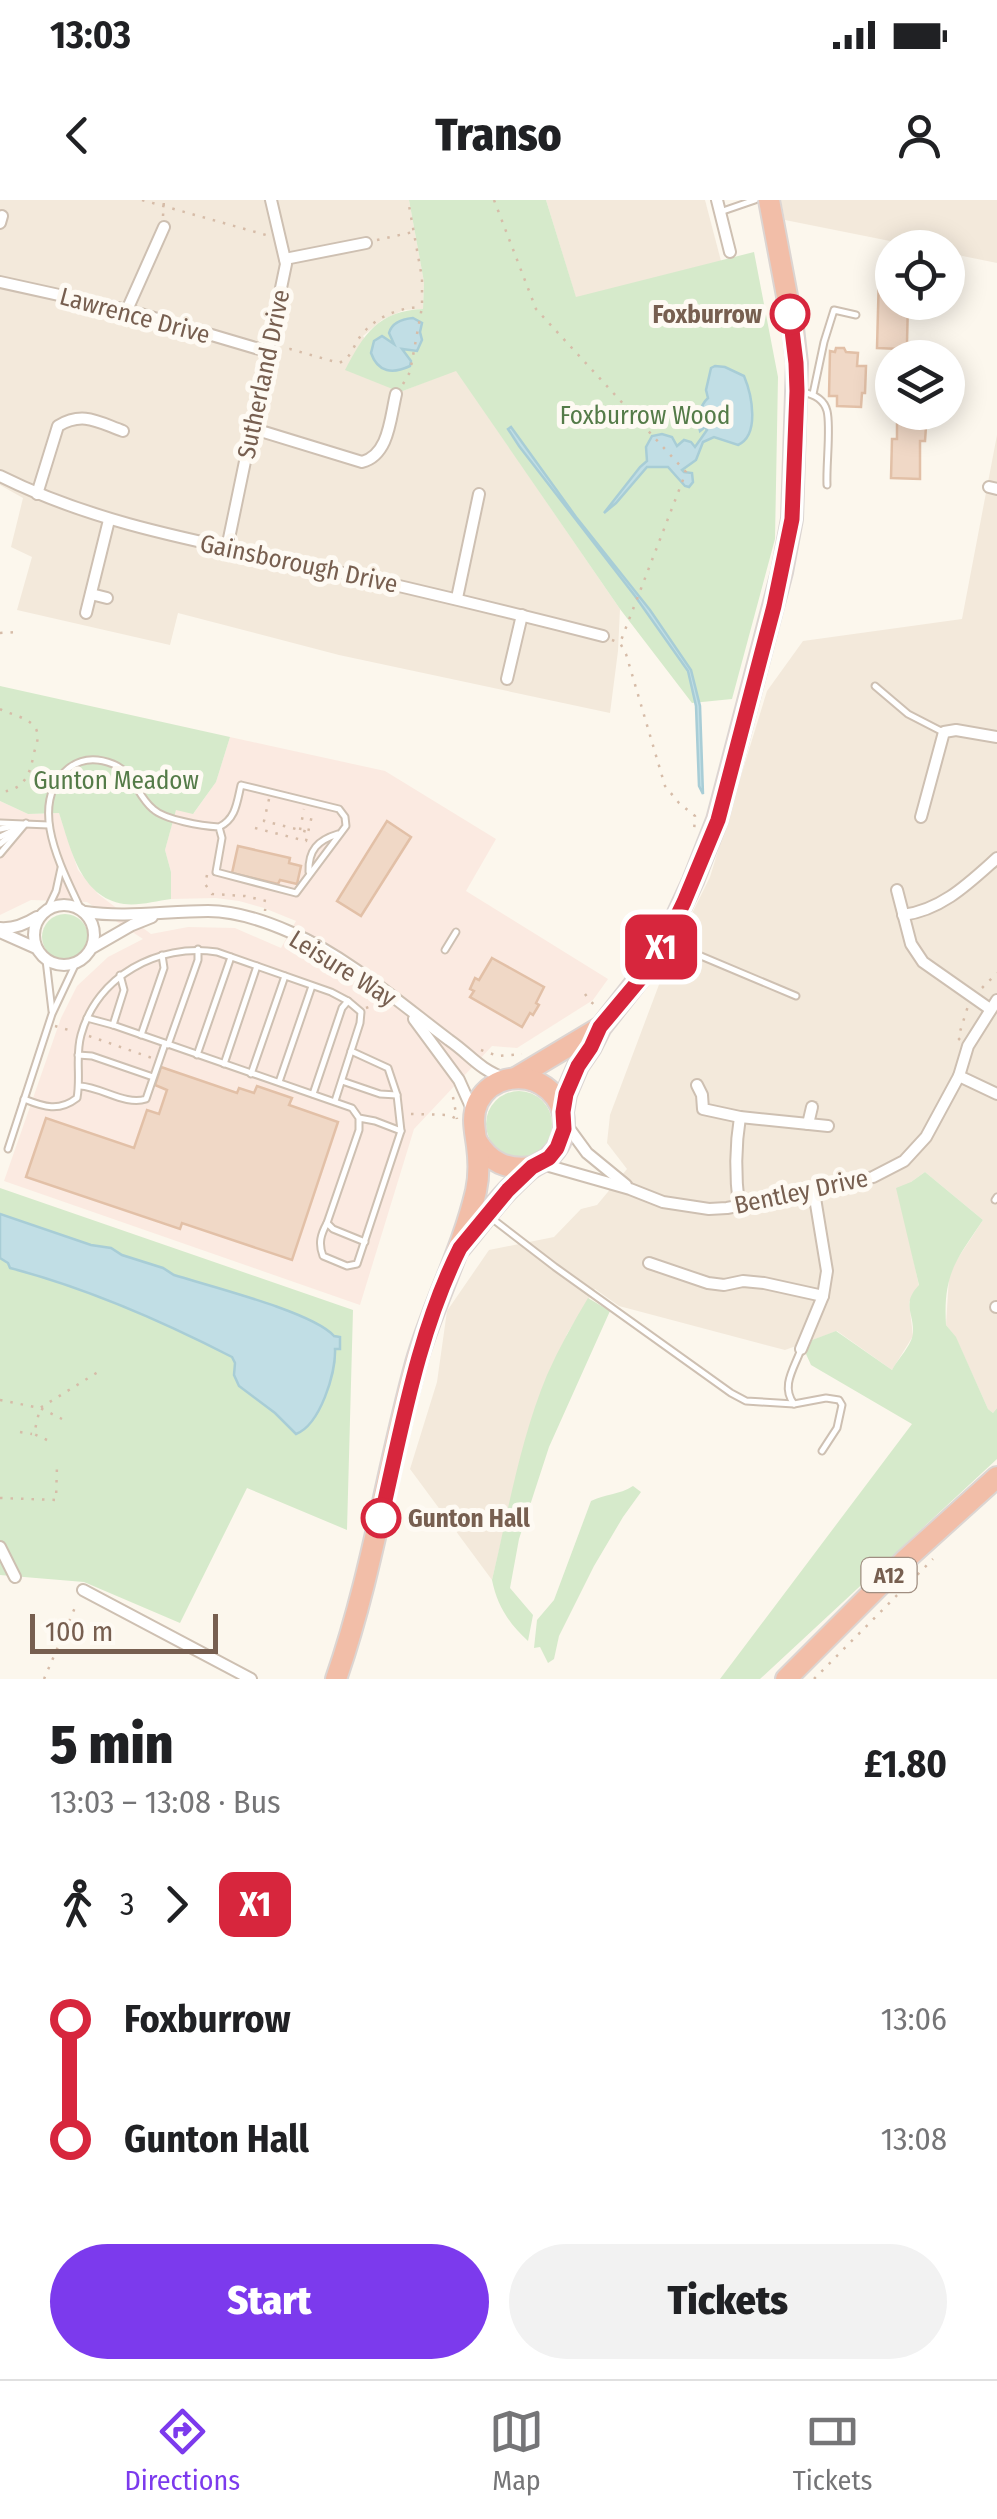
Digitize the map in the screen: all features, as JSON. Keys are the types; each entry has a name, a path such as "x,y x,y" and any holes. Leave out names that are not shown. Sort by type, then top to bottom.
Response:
{"highway":[{"path":"336,1679 363,1595 416,1363 460,1248 477,1188 466,1128 477,1104 493,1085 512,1078 594,1021 646,972 684,902 718,820 782,572 792,519 805,393 769,200"},
{"path":"460,1248 562,1140 566,1094 594,1021"},
{"path":"512,1078 532,1079 546,1086 556,1096 564,1116"},
{"path":"466,1128 491,1159 504,1166 518,1169 536,1165"},
{"name":"A12","path":"786,1679 904,1561 997,1478"}],"street":[{"name":"Sutherland Drive","path":"227,548 285,259 271,200"},
{"path":"718,206 730,252"},
{"path":"127,310 164,227"},
{"path":"285,259 366,243"},
{"name":"Lawrence Drive","path":"0,282 127,310 268,352"},
{"path":"251,428 362,462 374,458 382,448 396,394"},
{"path":"37,494 58,426 70,418 84,417 123,430"},
{"name":"Gainsborough Drive","path":"0,476 109,520 456,598 603,636"},
{"path":"456,598 478,494"},
{"path":"86,613 109,520"},
{"path":"91,594 107,598"},
{"path":"507,679 522,615"},
{"path":"921,816 950,731 997,738"},
{"path":"903,914 922,912 960,891 997,858"},
{"path":"896,890 912,944 924,962 974,996 994,1004"},
{"name":"Leisure Way","path":"0,930 68,905 110,916 212,911 291,932 356,970 403,1013 459,1080 472,1106 466,1128"},
{"path":"36,948 35,926 45,911"},
{"path":"83,911 94,932 92,948"},
{"name":"Leisure Way","path":"76,963 92,948 132,924 162,913"},
{"name":"Leisure Way","path":"0,930 36,948 46,960"},
{"path":"46,960 64,966 76,963"},
{"name":"Bentley Drive","path":"536,1165 630,1189 663,1202 710,1209 814,1192 872,1177 904,1160 926,1137 959,1076 968,1046 994,1004"},
{"name":"Leisure Way","path":"403,1013 455,1044 487,1072 512,1078"},
{"path":"959,1076 997,1094"},
{"path":"697,1085 703,1109 828,1126"},
{"path":"808,1124 812,1107"},
{"name":"Bentley Drive","path":"564,1116 587,1153 630,1189"},
{"path":"739,1206 735,1176 740,1117"},
{"path":"801,1350 823,1296 826,1271 814,1192"},
{"path":"649,1263 665,1275 708,1284 764,1283 823,1296"},
{"path":"0,1547 15,1577"},
{"path":"83,1590 252,1679"}],"lane":[{"path":"718,206 754,200"},
{"path":"828,484 827,411 824,404 805,393 834,310 856,315"},
{"path":"874,686 908,714 950,731"},
{"path":"83,911 61,865 48,808 61,774 75,763 91,759 126,770 153,810 166,817 219,827 233,814 241,786 339,809 346,826 296,893 218,873 215,869 222,838 219,827"},
{"path":"0,846 26,823"},
{"path":"0,846 26,823"},
{"path":"0,826 49,825"},
{"path":"310,875 308,858 322,839 340,833"},
{"path":"45,911 56,891 61,865"},
{"path":"445,950 456,932"},
{"path":"665,941 796,996"},
{"path":"79,1086 138,1102 146,1098 198,960 198,950"},
{"path":"24,1099 56,1108 77,1098 82,1034 90,1009 103,993 138,965 162,955 198,950 231,957 312,986 348,1000 361,1012 334,1101"},
{"path":"141,1035 164,968 162,955"},
{"path":"197,1055 231,957"},
{"path":"46,960 52,1014"},
{"path":"8,1149 52,1014 76,963"},
{"path":"224,1064 258,966"},
{"path":"113,1025 124,990 120,976"},
{"path":"251,1074 285,976"},
{"path":"278,1082 312,986"},
{"path":"312,1094 348,1000"},
{"path":"87,1018 352,1108 359,1118 359,1130 321,1234 320,1248 323,1256 347,1266 357,1264 366,1242 401,1131 397,1095 388,1068 351,1052"},
{"path":"78,1055 154,1077"},
{"path":"341,1081 380,1094 397,1095"},
{"path":"359,1118 401,1131"},
{"path":"488,1215 731,1393 746,1400 794,1404 826,1398 839,1400 842,1405 837,1428 822,1451"},
{"path":"327,1223 366,1242"},
{"path":"794,1404 788,1384 801,1350"}],"path":[{"path":"142,200 282,240"},
{"path":"396,394 410,372 422,307 422,278 408,200"},
{"path":"494,200 536,309 686,472 620,643"},
{"path":"163,203 164,227"},
{"path":"366,243 415,232"},
{"path":"268,352 290,350 339,364 349,359 362,334 381,318 403,308 422,307"},
{"path":"0,633 17,632"},
{"path":"603,636 620,643 626,654 665,786 695,816 694,840"},
{"path":"0,708 35,727 38,737 29,776 21,786 0,792"},
{"path":"277,801 269,799 264,821 308,832"},
{"path":"300,830 305,808"},
{"path":"254,828 306,841 314,810"},
{"path":"267,832 270,822"},
{"path":"974,996 997,973"},
{"path":"585,994 597,1006 594,1021"},
{"path":"361,1012 376,1004 403,1013"},
{"path":"49,1024 159,1060"},
{"path":"472,1045 498,1056 530,1051"},
{"path":"452,1090 466,1128"},
{"path":"400,1114 449,1115 466,1128"},
{"path":"34,1434 40,1408 98,1372"},
{"path":"0,1400 40,1408 62,1419"},
{"path":"20,1432 47,1440"},
{"path":"0,1498 56,1500 57,1466"},
{"path":"814,1679 932,1560"},
{"path":"44,1679 83,1590"}],"shaded area":[{"path":"0,200 409,200 424,282 423,309 404,310 382,320 363,336 400,392 456,370 620,609 610,713 339,655 178,613 170,645 17,610 32,557 11,547 23,498 0,485"},
{"path":"546,200 705,200 721,261 576,298"},
{"path":"781,200 997,200 997,263 965,256 965,230 875,230 875,238 785,220"},
{"path":"997,435 997,1408 993,1413 988,1409 956,1338 946,1325 949,1277 983,1220 925,1172 911,1182 911,1248 919,1286 909,1302 913,1336 892,1370 837,1331 785,1350 619,1306 595,1289 567,1334 521,1457 492,1580 410,1469 437,1382 447,1311 489,1250 554,1237 581,1209 597,1205 627,1169 607,1143 610,1115 666,966 710,877 767,691 803,641 962,619"},
{"path":"230,737 385,771 496,839 466,891 608,979 593,1000 517,1048 492,1046 414,1129 360,1305 4,1181 61,1018 77,986 108,957 143,939 87,902 31,900 0,915 0,801 28,814 59,813 78,870 98,894 151,934 188,927 235,928 281,948 296,921 239,901 171,899 171,872 165,850 176,809 194,813 216,782"}],"green space":[{"name":"Foxburrow Wood","path":"409,200 546,200 576,297 754,252 778,377 775,539 732,699 692,703 620,609 456,371 400,392 345,370 374,327 394,314 423,309 424,282"},
{"name":"Gunton Meadow","path":"0,686 230,737 216,782 193,814 176,810 165,850 171,872 171,899 142,904 109,900 87,882 73,856 59,813 28,814 0,801"},
{"path":"65,914 81,921 88,937 81,953 65,960 49,953 42,937 49,921"},
{"path":"519,1091 542,1101 552,1124 542,1147 519,1157 496,1147 486,1124 496,1101"},
{"path":"925,1172 983,1220 953,1268 946,1325 956,1337 988,1409 993,1413 997,1408 997,1459 760,1679 720,1679 912,1424 811,1365 806,1354 812,1340 836,1331 892,1370 904,1352 913,1333 911,1298 919,1285 896,1188"},
{"path":"0,1188 353,1310 347,1530 247,1488 180,1623 84,1582 0,1575"},
{"path":"588,1298 610,1311 549,1447 519,1539 510,1588 533,1615 528,1641 505,1614 492,1580 529,1425 556,1355"},
{"path":"633,1486 641,1492 594,1566 559,1636 554,1659 548,1663 540,1647 534,1648 537,1620 554,1600 591,1501"}],"water":[{"path":"413,318 422,323 422,340 417,351 402,349 411,361 410,366 392,371 382,368 371,353 374,341 382,336 394,344 389,333 392,326"},
{"path":"711,368 744,376 752,414 745,440 738,445 714,437 703,442 696,460 682,470 692,473 689,487 668,467 647,467 604,513 647,461 646,447 652,436 662,434 672,437 677,446 684,440 695,447 707,430 705,427 700,431 699,418 708,398"},
{"path":"511,427 691,670 700,706 703,794 699,786 696,706 688,671 519,446 508,429"},
{"path":"0,1214 111,1248 174,1275 283,1309 340,1337 340,1349 335,1349 333,1371 319,1409 305,1429 296,1434 239,1386 232,1357 96,1295 10,1268 0,1258"}],"building":[{"path":"878,320 908,320 907,340 877,340"},
{"path":"836,348 858,353 857,366 866,366 861,407 837,406 837,396 829,396 830,351 835,352"},
{"path":"897,430 926,430 925,441 920,441 920,479 891,478 892,439 897,439"},
{"path":"387,821 411,837 361,916 337,901"},
{"path":"238,846 290,858 289,863 301,866 297,884 280,880 278,884 232,873"},
{"path":"492,958 544,987 536,1003 539,1005 522,1027 470,997 475,978 479,980"},
{"path":"161,1067 237,1093 239,1088 254,1093 257,1086 292,1098 289,1105 338,1122 292,1260 182,1223 180,1229 26,1177 46,1118 134,1148 147,1110 159,1114 167,1090 155,1085"}],"bus line":[{"name":"X1","path":"381,1518 416,1363 455,1257 508,1190 532,1167 549,1158 562,1140 566,1094 578,1066 600,1027 646,972 665,941 718,820 774,606 792,519 797,391 790,314"}],"place":[{"name":"Foxburrow","path":"790,314"},
{"name":"Gunton Hall","path":"381,1518"}]}
